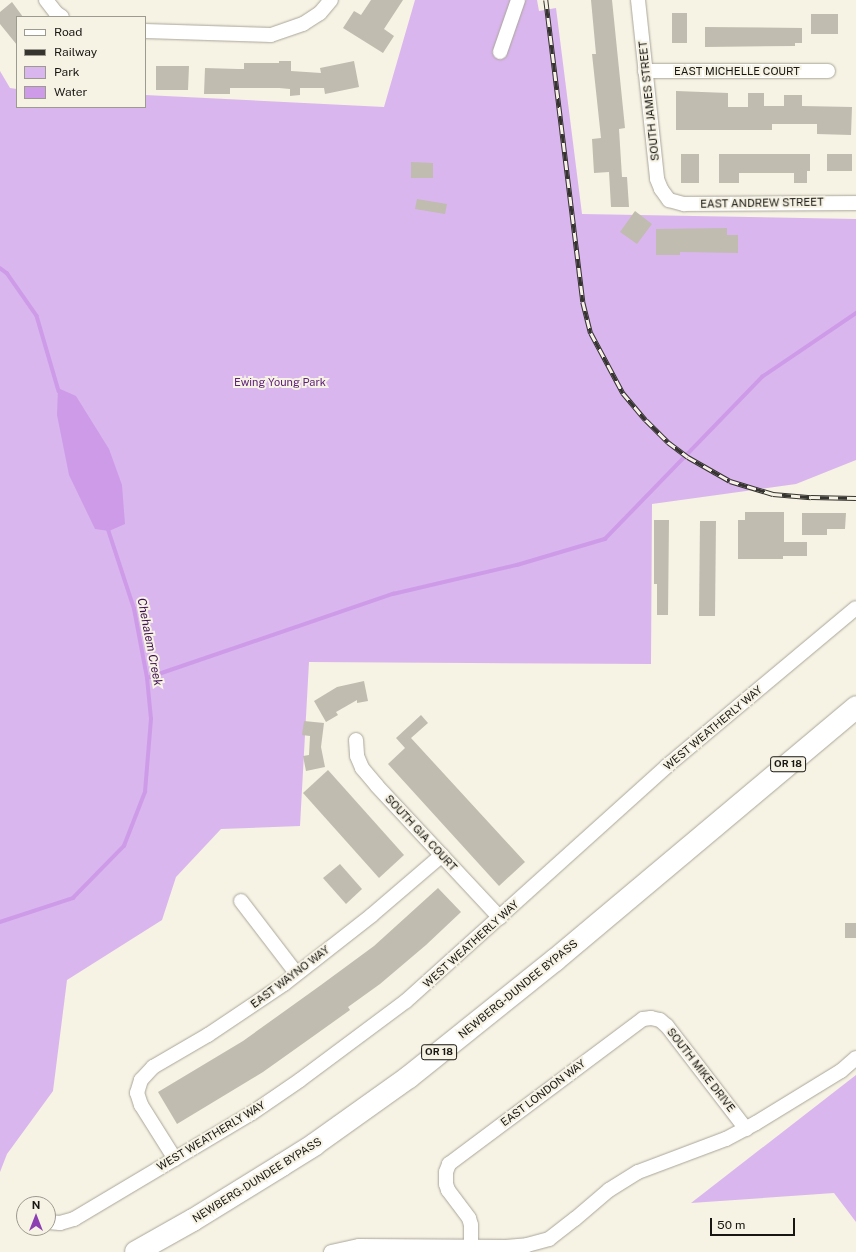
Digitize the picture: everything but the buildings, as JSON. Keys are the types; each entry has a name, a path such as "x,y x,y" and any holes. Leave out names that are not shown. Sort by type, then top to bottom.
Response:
{"highway":[{"name":"NEWBERG-DUNDEE BYPASS","path":"136,1252 228,1199 315,1144 409,1077 555,960 856,707"}],"street":[{"path":"46,0 56,13 60,16"},
{"path":"146,31 272,35 303,24 320,13 332,0"},
{"path":"500,52 518,0"},
{"name":"SOUTH JAMES STREET","path":"638,0 657,179 661,189 669,200"},
{"name":"EAST MICHELLE COURT","path":"645,71 828,70"},
{"name":"EAST ANDREW STREET","path":"669,200 684,204 856,202"},
{"name":"WEST WEATHERLY WAY","path":"56,1223 74,1219 252,1113 300,1080 406,1002 667,766 856,608"},
{"name":"SOUTH GIA COURT","path":"356,740 357,756 362,768 500,918"},
{"name":"EAST WAYNO WAY","path":"175,1159 141,1105 137,1093 141,1080 153,1067 208,1035 296,973 372,915 442,855"},
{"path":"241,901 296,973"},
{"name":"SOUTH MIKE DRIVE","path":"651,1018 660,1020 667,1026 746,1129"},
{"name":"EAST LONDON WAY","path":"471,1246 471,1225 469,1218 448,1190 445,1178 449,1164 636,1023 651,1018"},
{"path":"331,1252 359,1246 527,1245 549,1238 609,1190 638,1172 726,1139 746,1129 841,1071 856,1058"}],"green space":[{"name":"Ewing Young Park","path":"415,0 537,0 539,11 556,8 582,214 856,219 856,460 796,484 652,504 651,664 309,662 300,826 221,829 176,877 162,920 67,980 53,1091 7,1154 0,1172 0,71 10,88 16,89 16,108 146,108 146,95 384,107"},
{"path":"856,1075 856,1222 834,1193 691,1203"}],"water":[{"path":"58,388 76,396 109,449 122,485 125,524 109,531 95,529 69,475 57,415"}],"waterway":[{"name":"Chehalem Creek","path":"0,268 7,273 37,316 59,391"},
{"path":"147,678 393,594 517,565 605,539 762,377 856,313"},
{"name":"Chehalem Creek","path":"0,922 73,898 124,846 145,792 151,719 147,678 134,609 107,527"}],"railway":[{"path":"546,0 583,302 591,333 623,393 646,420 668,442 688,457 730,481 773,494 856,498"}]}
